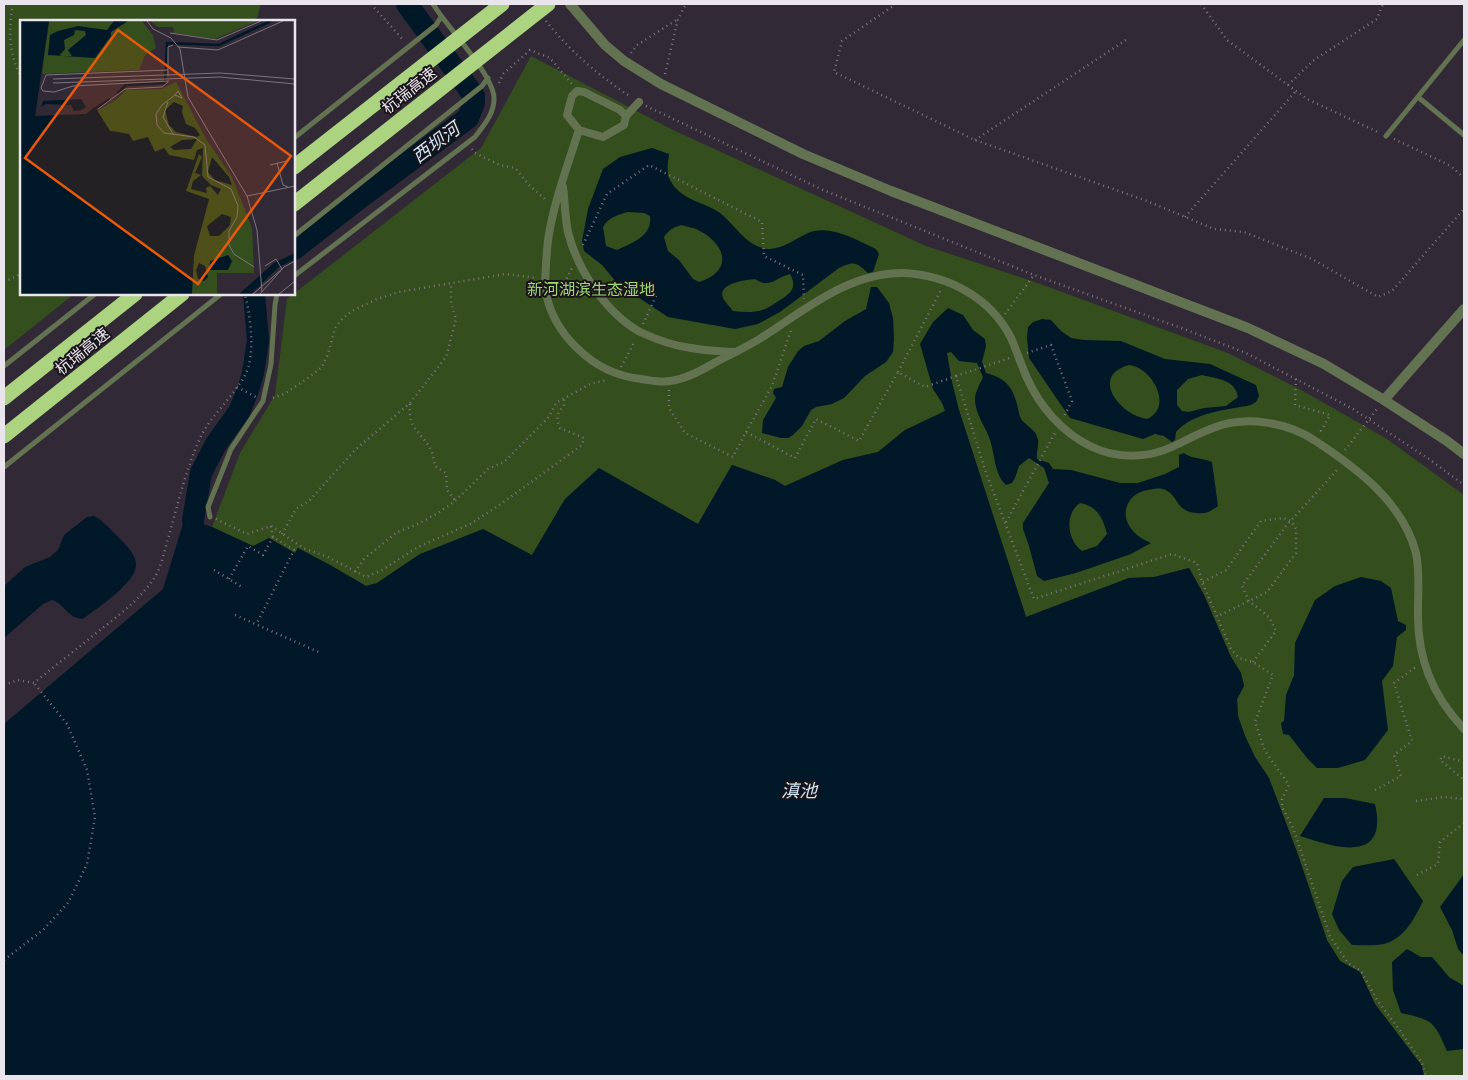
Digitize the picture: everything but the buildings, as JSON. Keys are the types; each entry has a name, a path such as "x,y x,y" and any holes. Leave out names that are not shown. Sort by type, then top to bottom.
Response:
{"highway":[{"name":"杭瑞高速","path":"295,166 502,4"},
{"name":"杭瑞高速","path":"295,203 546,10"},
{"name":"杭瑞高速","path":"4,398 133,295"},
{"name":"杭瑞高速","path":"4,436 181,295"}],"street":[{"path":"570,4 605,45 624,61 661,84 803,154 882,187 992,231 1248,328 1324,364 1448,441 1464,454"},
{"path":"626,116 620,110 584,92 577,91 572,96 568,115 579,130 603,137 624,125 626,116 639,102"},
{"path":"579,130 562,181 541,277 550,310 570,342 584,356 617,375 669,386 759,340 828,294 855,282 881,275 903,273 929,276 946,281 964,289 982,302 1000,322 1009,335 1028,381 1057,429 1095,449 1132,457 1172,447 1191,436 1218,426 1247,422 1270,423 1295,430 1314,440 1376,486 1406,526 1416,554 1419,583 1418,636 1423,662 1445,707 1464,729"},
{"path":"562,181 568,231 577,258 590,283 602,299 640,331 667,342 690,348 736,352"},
{"path":"1384,400 1464,309"}],"lane":[{"path":"295,275 475,137 489,118 494,98 488,78 441,18 433,4"},
{"path":"295,137 436,25 441,18"},
{"path":"1386,136 1464,40"},
{"path":"295,235 482,86 488,78"},
{"path":"1418,97 1464,135"},
{"path":"4,366 94,295"},
{"path":"4,467 220,295"},
{"path":"210,517 208,507 231,449 261,400 271,364 277,295"}],"path":[{"path":"13,4 10,39 15,67 20,75"},
{"path":"371,4 409,47"},
{"path":"661,84 667,69 678,19 686,4"},
{"path":"896,4 842,41 834,72 975,140 1147,201 1214,229 1244,232 1312,259 1378,297 1392,291 1464,209"},
{"path":"1201,4 1227,40 1307,99 1451,166 1464,178"},
{"path":"1288,85 1314,60 1377,19 1383,4"},
{"path":"546,10 573,51 606,81 639,102 823,190 1034,274 1184,329 1246,354 1369,419 1464,485"},
{"path":"624,61 637,45 678,19"},
{"path":"4,38 10,39"},
{"path":"975,140 1130,38"},
{"path":"494,98 503,74 530,50 550,58 577,91"},
{"path":"1185,217 1296,91"},
{"path":"468,142 475,152 500,165 515,168 529,185 548,202 550,194"},
{"path":"550,310 607,194 649,165 762,222 764,256 803,276 805,308"},
{"path":"4,282 20,274"},
{"path":"237,387 261,400 284,394 322,366 328,354 335,328 342,319 352,311 377,299 399,292 505,274 541,277 538,286"},
{"path":"1000,322 1034,274"},
{"path":"282,534 296,509 310,501 354,450 410,403 446,357 456,319 451,303 451,284"},
{"path":"746,432 795,458 816,418 859,441 942,289 934,286"},
{"path":"34,683 123,612 143,594 154,579 163,556 191,460 202,434 237,387 249,367 251,342 249,313 245,295"},
{"path":"355,572 364,559 397,532 416,525 438,513 455,501 488,469 504,462 549,417 556,403 590,384 617,375 656,296"},
{"path":"669,386 669,408 685,433 733,457 772,386 791,330 789,319"},
{"path":"898,372 925,387 1052,344 1072,401 1006,522"},
{"path":"1007,352 1010,358"},
{"path":"956,376 985,470 1034,599 1172,554 1197,563 1202,582 1231,649 1240,658 1253,662 1273,675 1255,722 1265,751 1289,785 1282,800 1282,807 1292,828 1330,936 1348,963 1361,971 1376,1000 1422,1063 1426,1076"},
{"path":"600,377 612,383"},
{"path":"1296,379 1295,404 1330,415 1321,431 1327,436"},
{"path":"662,390 669,386 677,387"},
{"path":"271,526 304,548 328,557 366,577 382,570 418,547 470,524 501,504 582,444 584,438 560,428 558,422 560,410 564,406 564,398"},
{"path":"1344,461 1345,450 1384,400"},
{"path":"410,403 408,416 413,426 432,451 435,466 446,473 447,490 455,501"},
{"path":"1049,427 1057,429"},
{"path":"1057,429 1061,438"},
{"path":"1339,445 1352,455"},
{"path":"1253,662 1276,631 1270,617 1250,601 1242,586 1292,521 1339,468 1332,463"},
{"path":"210,517 247,534 271,526"},
{"path":"1202,582 1226,570 1261,521 1282,518 1292,521 1296,529 1296,553 1267,592 1218,616"},
{"path":"229,579 248,546 263,554 273,537 271,526"},
{"path":"256,625 294,550 273,537"},
{"path":"214,570 242,587"},
{"path":"235,615 321,654"},
{"path":"1414,660 1419,674"},
{"path":"1375,790 1401,776 1394,755 1412,741 1394,683 1423,662"},
{"path":"4,685 18,680 34,683 67,724 87,770 95,817 87,864 68,903 43,930 4,960"},
{"path":"1464,762 1442,756 1440,760 1464,780"},
{"path":"1416,801 1444,797 1464,799"},
{"path":"1417,875 1438,864 1440,842 1464,823"}],"green space":[{"path":"4,4 261,4 256,20 20,20 20,295 73,295 4,350"},
{"name":"新河湖滨生态湿地","path":"531,56 673,130 926,246 1032,281 1228,353 1303,391 1387,439 1464,495 1464,1076 1424,1076 1422,1066 1375,1004 1360,972 1340,961 1327,941 1297,852 1269,778 1255,757 1238,716 1237,699 1244,686 1241,673 1231,657 1204,595 1189,568 1154,577 1129,578 1026,617 959,410 905,430 878,452 843,460 785,486 775,480 732,465 698,524 565,499 532,555 420,554 377,583 366,586 298,549 295,553 253,546 212,527 240,453 275,395 287,299 295,295 295,293 481,148"}],"water":[{"path":"652,148 669,154 668,174 674,186 685,196 717,211 747,239 761,248 774,249 813,231 831,231 876,249 879,254 873,272 868,273 855,264 848,264 839,268 780,312 758,324 735,329 668,317 618,284 602,265 584,251 582,241 588,209 603,169 620,157","holes":["628,212 644,213 650,216 650,223 645,234 629,245 617,250 606,246 603,227 617,215","682,225 698,230 715,242 720,249 722,264 718,271 710,277 699,282 693,279 679,260 668,251 664,237 672,229","790,274 793,284 791,291 770,307 759,311 733,311 723,298 722,293 724,289 733,283 755,279 760,282 769,283"]},
{"path":"871,287 877,287 889,303 893,318 893,352 886,362 865,376 844,398 832,404 816,407 811,410 802,426 788,438 762,433 763,420 776,398 773,393 774,389 782,387 788,367 798,351 804,346 819,341 845,321 866,309"},
{"name":"滇池","path":"948,308 963,315 973,330 985,339 986,346 982,362 986,373 998,377 1010,387 1021,419 1037,436 1037,459 1049,463 1053,469 1071,470 1120,483 1138,483 1179,467 1179,455 1184,453 1191,457 1212,462 1218,506 1205,513 1190,512 1185,510 1168,491 1163,489 1154,489 1136,494 1131,498 1126,509 1127,521 1134,532 1151,543 1131,554 1076,573 1044,581 1037,576 1023,529 1023,523 1049,483 1044,468 1029,458 1019,466 1012,483 1006,485 997,470 990,440 975,405 976,394 983,377 977,363 959,361 951,352 947,353 959,410 1026,617 1129,578 1154,577 1189,568 1204,595 1231,657 1241,673 1244,686 1237,699 1238,716 1255,757 1269,778 1327,940 1340,961 1360,972 1375,1004 1422,1066 1424,1076 4,1076 4,724 163,589 185,517 253,546 269,538 295,553 298,548 366,586 377,583 420,554 483,529 532,555 565,499 599,468 698,524 732,465 775,480 785,486 843,460 878,452 905,430 945,411 933,389 920,344 933,322","holes":["1080,503 1098,514 1107,534 1097,546 1082,551 1073,540 1069,527 1071,514 1075,508"]},
{"path":"1042,319 1051,320 1071,338 1121,341 1165,359 1210,364 1256,385 1259,396 1256,402 1251,405 1221,410 1192,420 1176,432 1175,440 1172,442 1164,436 1155,434 1143,439 1070,418 1029,358 1028,327 1033,322","holes":["1129,365 1137,367 1145,373 1157,388 1159,406 1155,413 1147,419 1127,410 1113,395 1110,386 1111,378 1117,370","1202,375 1229,383 1236,391 1238,397 1226,406 1204,408 1189,412 1182,411 1177,405 1177,390 1188,379"]},
{"path":"94,516 102,521 128,547 133,555 136,565 130,579 115,595 83,619 73,616 52,600 43,604 4,638 4,586 25,567 50,557 58,550 64,535 87,517"},
{"path":"1361,577 1381,581 1391,588 1398,621 1406,625 1406,630 1397,637 1393,666 1382,681 1388,730 1365,760 1338,768 1317,768 1289,735 1283,734 1281,723 1284,721 1286,695 1294,675 1295,643 1315,600 1335,586"},
{"path":"1324,798 1345,798 1375,804 1377,821 1374,836 1367,843 1358,847 1346,847 1321,843 1300,836"},
{"path":"1394,859 1423,901 1408,927 1398,937 1380,945 1352,945 1339,930 1332,914 1342,881 1353,867"},
{"path":"1464,874 1464,956 1458,949 1452,930 1440,907"},
{"path":"1407,949 1421,957 1432,957 1449,977 1464,986 1464,1049 1447,1051 1439,1033 1431,1023 1401,1013 1393,990 1392,962"}],"waterway":[{"name":"西坝河","path":"295,248 468,118 474,103 474,96 407,4"},
{"name":"西坝河","path":"193,520 201,473 216,444 239,412 253,373 258,341 254,295"}]}
